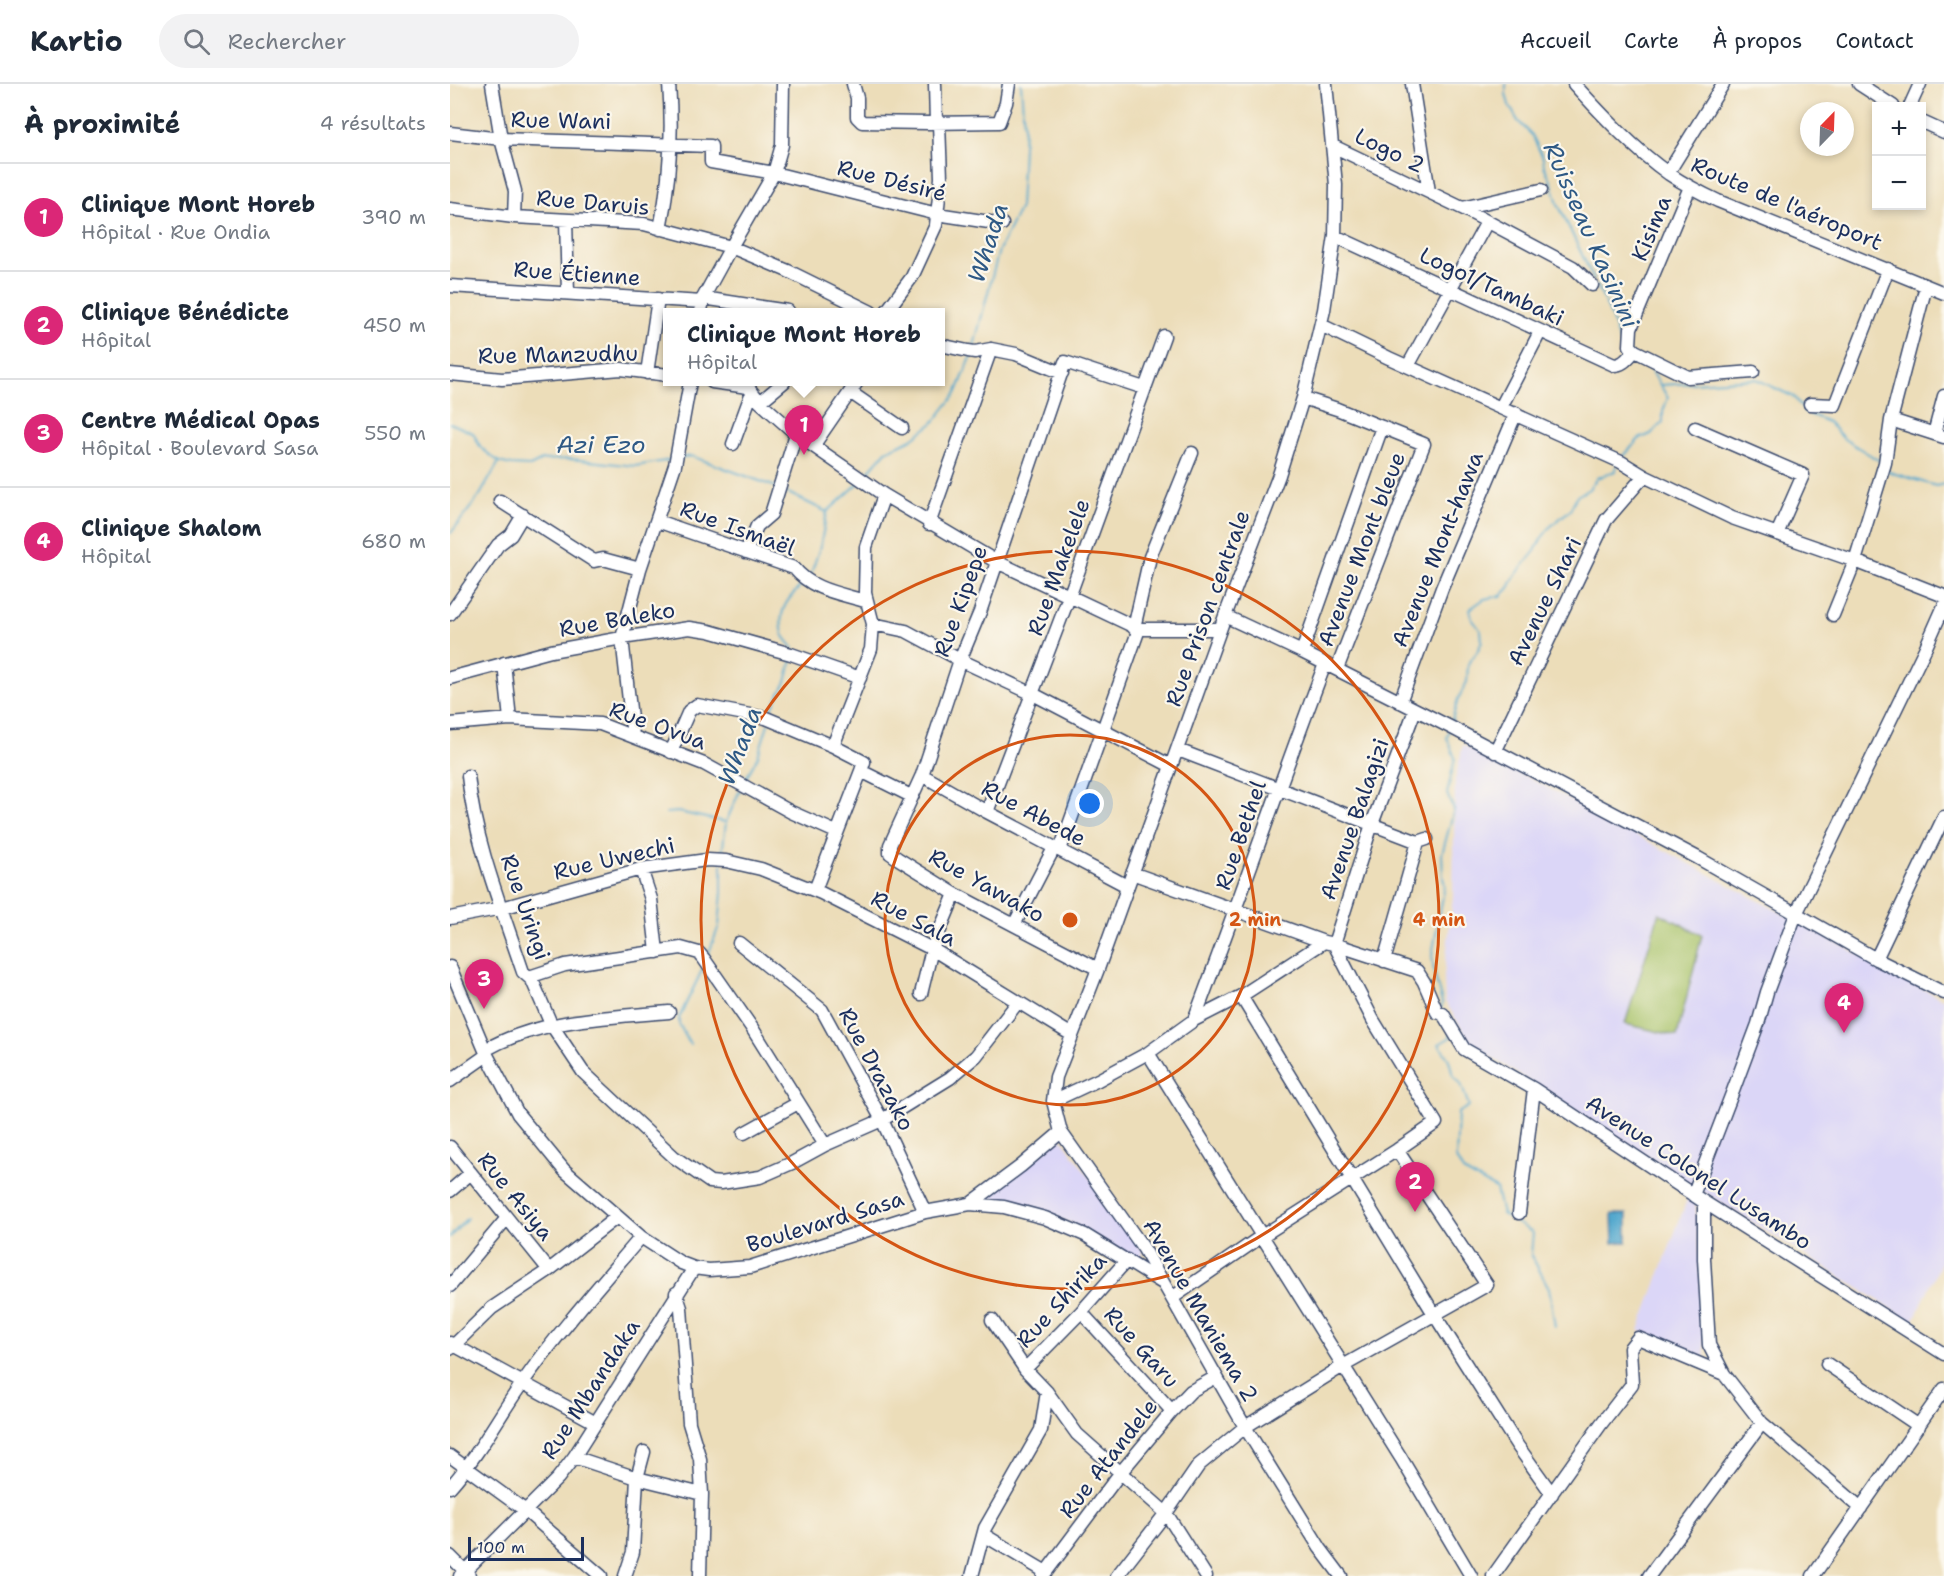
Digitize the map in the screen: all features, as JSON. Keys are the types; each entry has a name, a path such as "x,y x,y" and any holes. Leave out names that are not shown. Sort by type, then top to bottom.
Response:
{"street":[{"path":"492,84 501,139 515,191 514,217"},
{"path":"660,229 668,189 671,143 669,84"},
{"path":"702,304 731,247 774,173 782,145 783,84"},
{"path":"853,84 857,98 857,117 862,122 937,123 999,122 1006,103 1009,84"},
{"path":"889,308 912,276 936,225 941,178 935,84"},
{"name":"Rue Prison centrale","path":"1061,1132 1053,1101 1056,1077 1098,969 1220,629 1279,475 1321,326 1335,236 1336,185 1326,84"},
{"path":"1412,84 1429,192"},
{"name":"Route de l'aéroport","path":"1574,84 1609,122 1668,173 1690,187 1718,201 1944,293"},
{"path":"1668,173 1724,84"},
{"path":"1859,84 1887,102"},
{"path":"1912,102 1920,84"},
{"path":"1926,124 1944,132"},
{"name":"Rue Wani","path":"450,133 501,139 711,146 711,162 774,173"},
{"name":"Logo 2","path":"1333,146 1462,208 1573,267 1592,285"},
{"name":"Rue Désiré","path":"774,173 937,214 1002,225"},
{"name":"Kisima","path":"1632,354 1631,328 1690,187"},
{"path":"1462,208 1541,190"},
{"name":"Rue Daruis","path":"450,209 514,217 644,224 731,247 788,271 863,308"},
{"path":"566,220 568,293"},
{"path":"1408,366 1486,222"},
{"name":"Logo1/Tambaki","path":"1335,236 1614,365 1619,365 1632,354"},
{"path":"1810,404 1835,405 1888,269"},
{"name":"Rue Étienne","path":"450,286 658,299 751,308"},
{"path":"1833,615 1855,561 1883,467 1891,420 1926,286"},
{"path":"647,373 658,299"},
{"path":"846,308 850,301"},
{"path":"1321,326 1621,462 1644,476 1732,518 1855,561 1944,596"},
{"path":"1501,407 1540,332"},
{"name":"Rue Makelele","path":"987,812 1033,694 1164,336"},
{"path":"945,346 971,352 991,349 1016,354 1144,388"},
{"path":"929,524 991,349"},
{"path":"1632,354 1688,377 1753,372"},
{"name":"Rue Kipepe","path":"890,853 890,845 922,775 960,660 998,562 1030,461 1064,367"},
{"name":"Rue Manzudhu","path":"450,374 502,379 621,369 663,375"},
{"path":"633,736 622,638 640,569 676,460 689,386"},
{"path":"732,386 751,391 796,434 884,495 929,524 998,562 1137,628 1220,629"},
{"path":"751,391 768,386"},
{"path":"813,446 853,387 902,429"},
{"path":"733,444 751,391"},
{"path":"1891,420 1939,436 1944,396"},
{"path":"1302,398 1382,427 1302,652"},
{"name":"Avenue Mont-hawa","path":"1400,702 1442,588 1516,414"},
{"name":"Avenue Mont bleue","path":"1331,667 1424,444 1382,427"},
{"path":"1695,428 1803,475 1777,534"},
{"path":"746,552 757,526 771,514 796,434"},
{"path":"1014,925 1057,849 1104,731 1137,628 1150,557 1192,453"},
{"name":"Avenue Shari","path":"1495,752 1606,520 1644,476"},
{"path":"833,746 871,649 873,624 865,601 866,548 884,495"},
{"path":"500,501 594,561 603,559 640,569"},
{"path":"450,614 498,545 511,535 523,515"},
{"name":"Rue Ismaël","path":"657,521 794,568 806,581 817,588 865,601"},
{"path":"1861,1508 1762,1423 1724,1374 1709,1345 1698,1199 1767,992 1796,914 1944,606"},
{"path":"1225,616 1400,702 1698,858 1876,959 1944,993"},
{"path":"873,624 906,631 1172,766"},
{"name":"Rue Baleko","path":"450,678 504,663 622,638 689,628 709,631 794,655 860,678"},
{"path":"504,663 510,719"},
{"name":"Rue Bethel","path":"1194,1020 1236,911 1277,789 1331,667"},
{"path":"671,752 689,711 697,705 768,718 864,762 815,890"},
{"name":"Avenue Balagizi","path":"1329,943 1415,710"},
{"name":"Rue Ovua","path":"450,724 510,719 600,724 704,764 791,812 836,832"},
{"path":"1178,750 1277,789 1422,840 1384,961"},
{"path":"861,771 911,796"},
{"name":"Rue Abede","path":"922,775 1127,886"},
{"name":"Rue Uringi","path":"468,776 470,794 493,884 523,972 532,980 551,1024 583,1072 674,1157 710,1182 721,1183 760,1177 882,1119 950,1078 976,1056 1018,1002"},
{"path":"1876,959 1944,817"},
{"name":"Rue Yawako","path":"890,853 955,894 1098,969"},
{"name":"Rue Uwechi","path":"450,918 502,908 641,869 707,860 722,861"},
{"name":"Rue Sala","path":"722,861 761,869 815,890 932,949 1072,1035"},
{"path":"641,869 651,899 657,952"},
{"name":"Avenue Colonel Lusambo","path":"1132,873 1329,943 1417,971 1440,1013 1464,1049 1534,1089 1698,1199 1944,1354"},
{"path":"921,994 932,949 955,894"},
{"name":"Rue Drazako","path":"739,942 822,1010 882,1119 925,1212"},
{"path":"1053,1101 1148,1053 1194,1020 1241,996 1329,943 1436,1123 1262,1236 1172,1298"},
{"path":"529,977 566,965 681,948 699,953 752,1028 825,1145"},
{"name":"Boulevard Sasa","path":"450,967 486,1053 518,1114 564,1170 641,1237 681,1263 709,1270 750,1267 925,1212 970,1204 1004,1208 1045,1218 1085,1235 1163,1284"},
{"path":"1241,996 1434,1314 1517,1445 1552,1494"},
{"path":"450,1081 500,1042 551,1024 669,1012"},
{"path":"1148,1053 1471,1576"},
{"path":"1519,1213 1534,1089"},
{"path":"744,1132 798,1102"},
{"name":"Avenue Maniema 2","path":"1061,1132 1144,1249 1245,1427 1343,1366 1487,1285 1397,1150"},
{"name":"Boulevard Sasa","path":"970,1204 1021,1166 1061,1132"},
{"name":"Rue Asiya","path":"450,1147 549,1270"},
{"path":"450,1191 471,1173"},
{"path":"596,1423 523,1382 451,1346 492,1308 549,1270 617,1217"},
{"path":"450,1286 507,1218"},
{"path":"450,1487 467,1468 523,1382 578,1310 641,1237"},
{"name":"Rue Shirika","path":"1025,1369 1081,1312 1127,1260"},
{"name":"Rue Mbandaka","path":"466,1574 558,1478 574,1457 694,1268"},
{"path":"676,1293 681,1308 689,1423 700,1459 702,1494 700,1576"},
{"name":"Rue Garu","path":"1081,1312 1172,1411"},
{"path":"992,1320 1025,1369 1047,1392 1077,1434 1166,1513 1206,1576"},
{"path":"1493,1576 1632,1380 1630,1348 1638,1338 1724,1374"},
{"path":"1827,1364 1919,1426"},
{"name":"Rue Atandele","path":"1045,1574 1121,1472 1172,1411 1191,1391 1216,1377"},
{"path":"1814,1576 1944,1389"},
{"path":"972,1576 986,1528 1041,1430 1047,1392"},
{"path":"1649,1576 1762,1423"},
{"path":"1117,1576 1166,1513 1199,1465 1245,1427 1320,1548 1341,1576"},
{"path":"625,1576 633,1552 637,1478 644,1452"},
{"path":"450,1456 526,1510 601,1576"},
{"path":"574,1457 637,1478 702,1494"},
{"path":"984,1534 1045,1574"},
{"path":"450,1556 466,1574"}],"shaded area":[{"path":"1463,745 1539,783 1944,1000 1944,1257 1913,1322 1471,1044 1445,1001 1444,976 1453,896 1455,780"},
{"path":"1061,1138 1143,1251 1140,1262 1069,1222 985,1196"},
{"path":"1689,1194 1695,1197 1705,1358 1639,1330"}],"green space":[{"path":"1659,913 1702,935 1677,1036 1625,1024"}],"water":[{"path":"1612,1214 1627,1214 1627,1242 1613,1243"}],"waterway":[{"name":"Whada","path":"974,346 999,250 1020,207 1024,127 1021,84"},
{"name":"Ruisseau Kasinini","path":"1506,84 1509,105 1518,121 1532,135 1543,158 1558,204 1594,280"},
{"name":"Ruisseau Kasinini","path":"1597,285 1619,339 1627,350"},
{"name":"Whada","path":"867,473 886,451 912,439 933,423 956,394 972,355"},
{"name":"Ruisseau Kasinini","path":"1622,458 1639,439 1651,434 1663,422 1663,411 1668,398 1651,370 1636,358"},
{"path":"1661,385 1756,379 1794,397 1805,412 1828,422 1844,439 1880,461"},
{"name":"Azi Ezo","path":"450,423 473,433 481,448 499,462 511,465 530,466 542,460 571,459 635,466 671,460"},
{"name":"Azi Ezo","path":"680,458 691,456 776,487"},
{"path":"451,533 480,495 499,462"},
{"name":"Ruisseau Kasinini","path":"1451,723 1458,699 1467,682 1468,664 1482,641 1481,631 1472,619 1470,609 1484,599 1501,596 1509,588 1551,526 1570,510 1577,496 1589,489 1597,478 1615,471 1616,466"},
{"path":"1887,470 1936,486 1944,484"},
{"name":"Whada","path":"810,577 820,547 827,512 859,483"},
{"name":"Azi Ezo","path":"784,491 827,512"},
{"name":"Whada","path":"794,649 784,636 783,611 789,599 804,583"},
{"name":"Whada","path":"768,715 786,682 792,660"},
{"name":"Whada","path":"744,782 758,756 768,724"},
{"name":"Ruisseau Kasinini","path":"1441,1009 1442,1003 1432,955 1445,885 1442,854 1454,810 1447,794 1455,758 1447,738 1449,731"},
{"name":"Whada","path":"722,855 726,822 740,790"},
{"path":"666,813 678,812 725,822"},
{"name":"Whada","path":"708,955 719,926 722,864"},
{"name":"Whada","path":"690,1044 679,1024 679,1018 704,966"},
{"name":"Ruisseau Kasinini","path":"1450,1035 1451,1037 1439,1044 1449,1060 1453,1075 1461,1084 1469,1106 1458,1113 1456,1159 1463,1171 1496,1189 1502,1214 1533,1233 1531,1255 1549,1288 1555,1327"},
{"path":"450,1237 467,1218"}],"place":[{"name":"Clinique Mont Horeb","path":"804,455"},
{"name":"Centre Médical Opas","path":"484,1009"},
{"name":"Clinique Shalom","path":"1844,1033"},
{"name":"Clinique Bénédicte","path":"1415,1212"}]}
